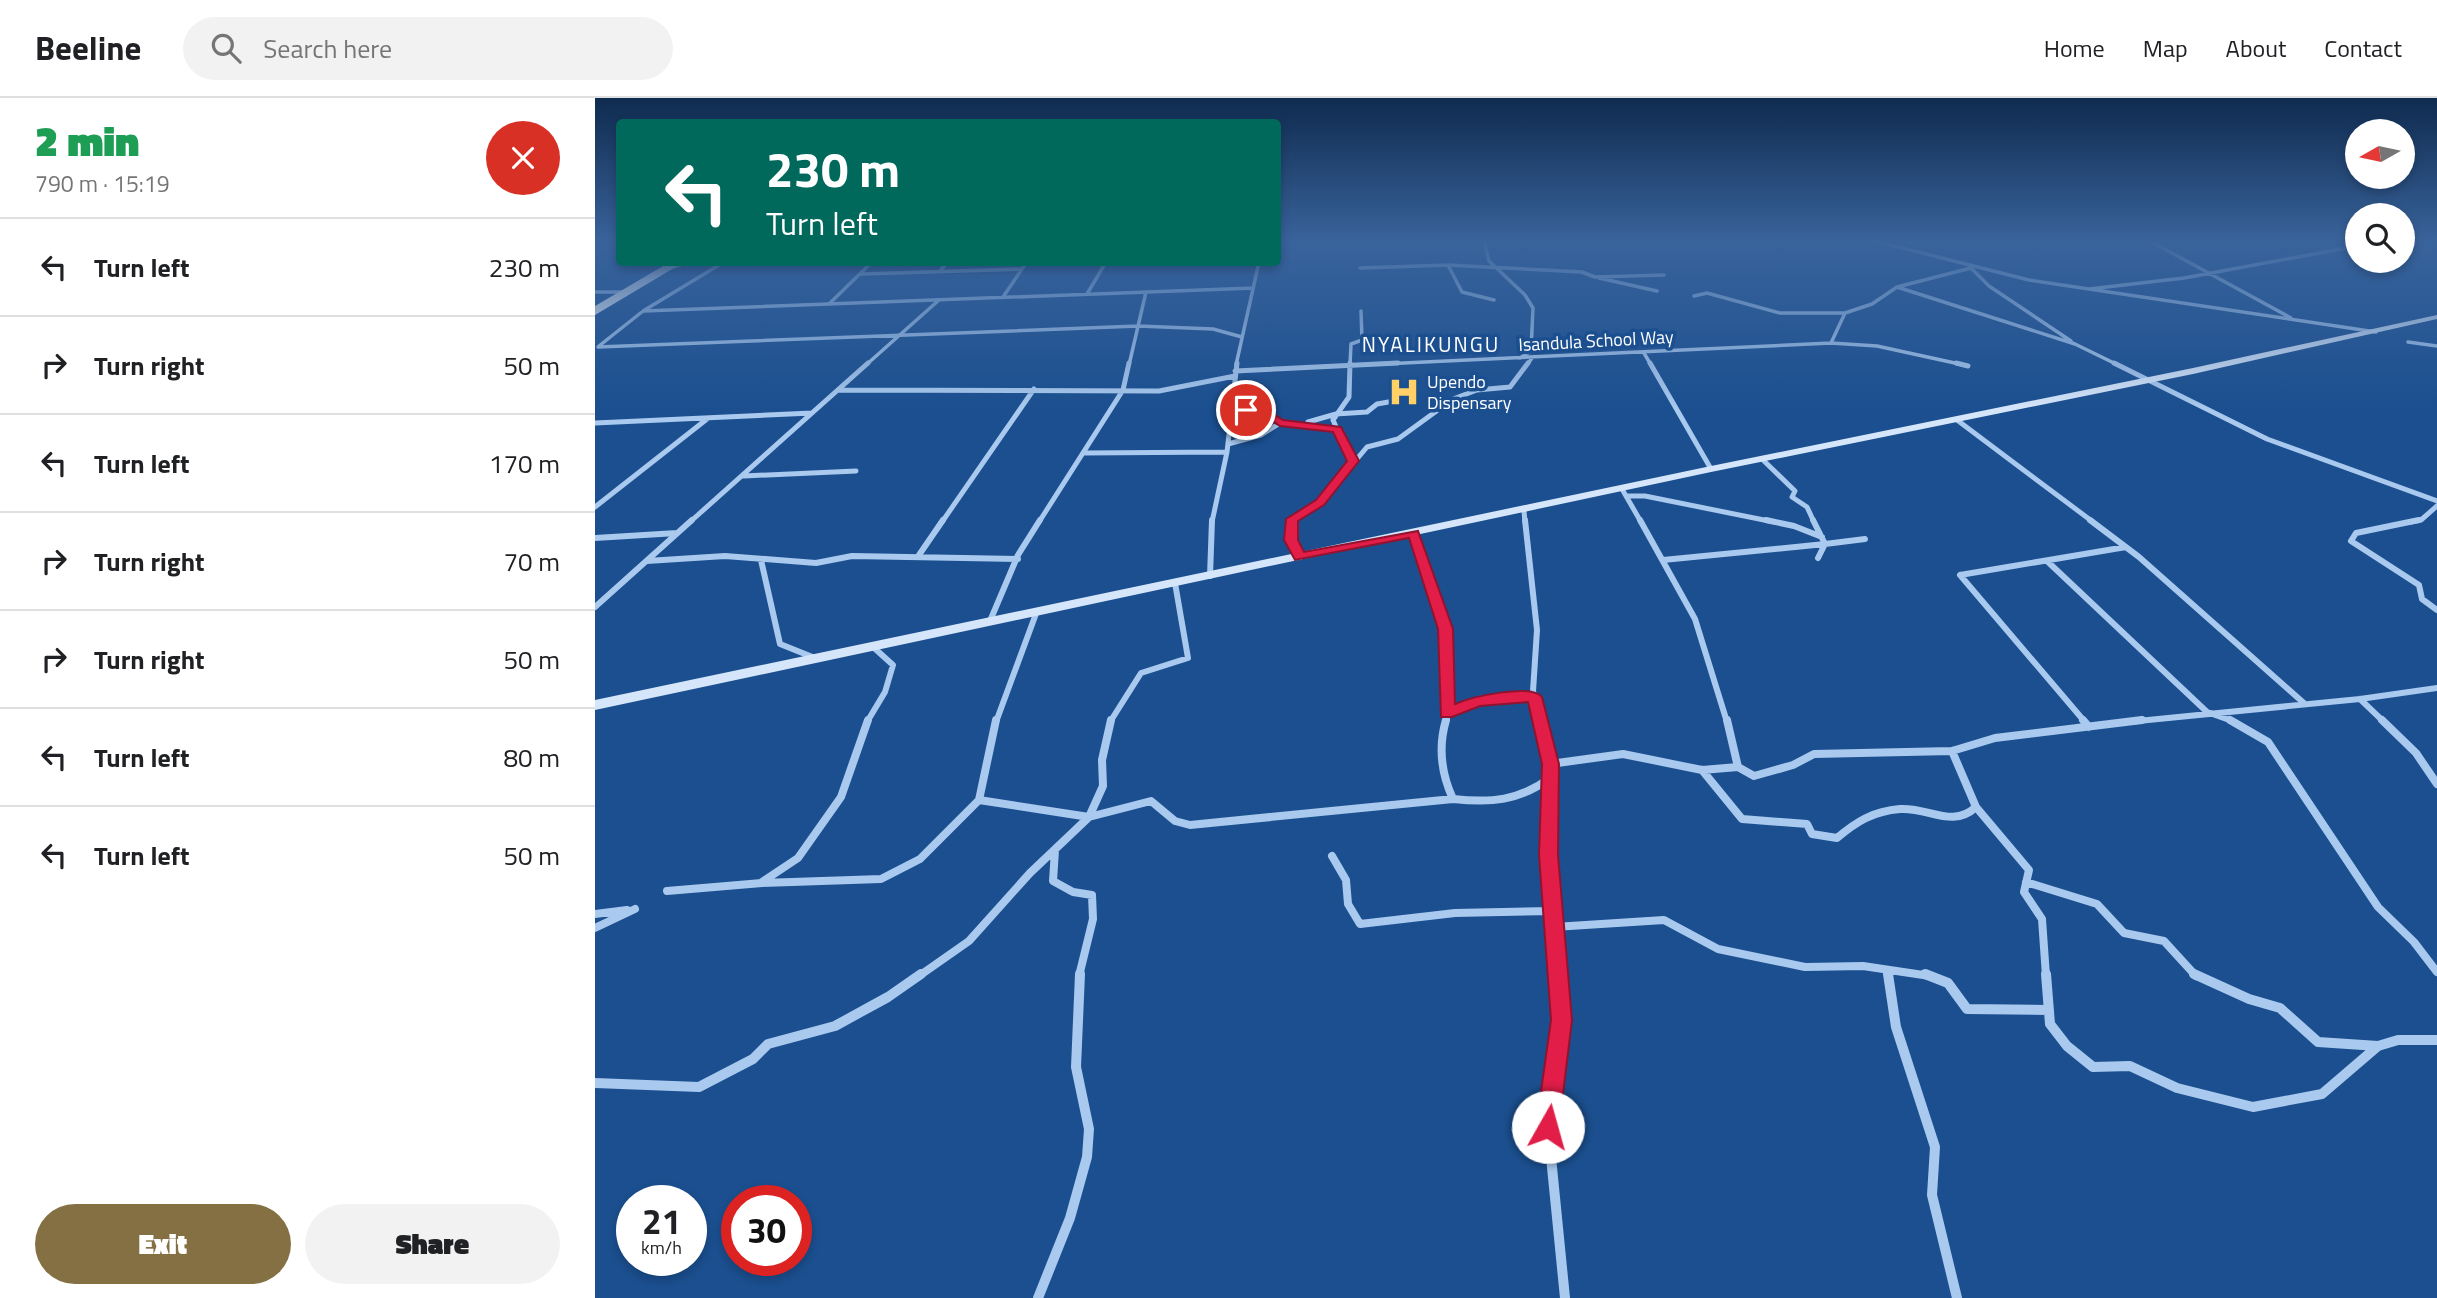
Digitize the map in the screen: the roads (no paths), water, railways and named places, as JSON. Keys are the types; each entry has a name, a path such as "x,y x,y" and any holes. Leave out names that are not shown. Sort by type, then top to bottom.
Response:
{"highway":[{"path":"595,311 619,297"}],"main road":[{"path":"595,705 1037,611 1624,492 1711,469 2150,380 2437,317"}],"street":[{"path":"596,348 643,311 666,297"},
{"path":"829,304 836,297"},
{"path":"643,311 1003,297"},
{"path":"991,621 1017,559 1123,390 1145,297"},
{"path":"1210,576 1213,507 1227,452 1235,373 1251,297"},
{"path":"1481,297 1494,300"},
{"path":"1519,359 1531,351 1534,308 1524,297"},
{"path":"1722,297 1780,313 1845,313 1872,304 1882,297"},
{"path":"1928,297 2075,344 2267,439 2424,494 2437,504 2421,520 2356,533 2351,541 2419,586 2422,599 2437,610"},
{"path":"2005,297 2075,344"},
{"path":"2135,297 2376,332"},
{"path":"2254,297 2294,319"},
{"path":"595,606 939,300"},
{"path":"1353,461 1333,420 1349,397 1348,366 1352,344 1361,340 1361,311"},
{"path":"1832,343 1845,313"},
{"path":"596,348 1138,326 1213,329 1243,337"},
{"path":"2408,342 2437,346"},
{"name":"Isandula School Way","path":"837,390 1159,391 1235,373 1832,343 1877,346 1968,366"},
{"path":"1644,353 1711,469"},
{"path":"1300,557 1291,540 1292,519 1320,503 1367,447 1398,439 1453,399 1476,390 1510,387 1532,358"},
{"path":"919,555 1034,389"},
{"path":"1304,424 1336,414 1367,412 1377,404 1394,401"},
{"path":"1231,411 1261,409 1280,423 1337,429"},
{"path":"595,423 813,413"},
{"path":"595,507 708,418"},
{"path":"1957,420 2126,547 2305,704"},
{"path":"1228,444 1261,435 1280,423"},
{"path":"1084,453 1227,452"},
{"path":"1762,459 1795,491 1792,497 1807,507 1823,540 1818,558"},
{"path":"743,476 856,471"},
{"path":"1624,492 1794,526 1823,540"},
{"path":"1624,492 1695,619 1721,696 1738,767"},
{"path":"1524,511 1537,630 1534,697 1550,764 1548,855 1562,1020 1548,1127 1565,1298"},
{"path":"595,538 677,533"},
{"path":"1414,533 1445,629 1447,725 1440,740 1445,786 1453,799"},
{"path":"1663,560 1823,540 1865,539"},
{"path":"2089,727 1960,575 2126,547"},
{"path":"646,561 725,556 815,563 852,556 919,555 1017,559"},
{"path":"761,560 780,644 815,658"},
{"path":"2047,561 2207,712 2242,724 2268,742 2370,897 2414,942 2437,972"},
{"path":"595,1083 699,1087 753,1059 768,1044 835,1026 888,997 969,941 1089,817 1103,786 1102,760 1108,725 1141,673 1188,658 1175,583"},
{"path":"667,891 762,883 881,879 920,859 979,800 992,732 1037,611"},
{"path":"762,883 799,858 841,797 870,714 891,678 893,665 872,646"},
{"path":"1550,764 1623,754 1702,770 1738,767 1754,776 1793,765 1814,754 1952,751 1995,738 2207,712 2360,699 2437,688"},
{"path":"1447,713 1478,701 1534,697"},
{"path":"2360,699 2416,753 2437,784"},
{"path":"1952,751 1976,807 2029,870 2024,892 2042,919 2050,1024 2067,1046 2093,1067 2130,1066 2177,1088 2253,1107 2322,1094 2378,1046"},
{"path":"1702,770 1742,819 1807,824 1812,834 1837,838 1860,818 1900,809 1935,813 1947,819 1966,816 1976,807"},
{"path":"979,800 1089,817 1150,801 1175,821 1190,825 1453,799 1496,803 1518,800 1550,778"},
{"path":"1038,1298 1073,1210 1089,1134 1077,1082 1074,1045 1079,1015 1077,985 1095,910 1092,895 1073,892 1053,881 1052,864 1056,849"},
{"path":"1332,856 1346,880 1348,904 1360,924 1455,913 1552,911"},
{"path":"2027,882 2097,904 2124,933 2164,941 2196,976 2249,999 2280,1008 2318,1042 2378,1046 2397,1040 2437,1040"},
{"path":"595,914 635,909 595,928"},
{"path":"1554,927 1664,920 1718,949 1805,967 1863,966 1888,972 1920,972 1948,983 1966,1009 2049,1010"},
{"path":"1888,972 1896,1027 1935,1147 1932,1195 1957,1298"}],"place":[{"name":"Upendo Dispensary","path":"1404,392"}],"district":[{"name":"NYALIKUNGU","path":"1431,345"}]}
